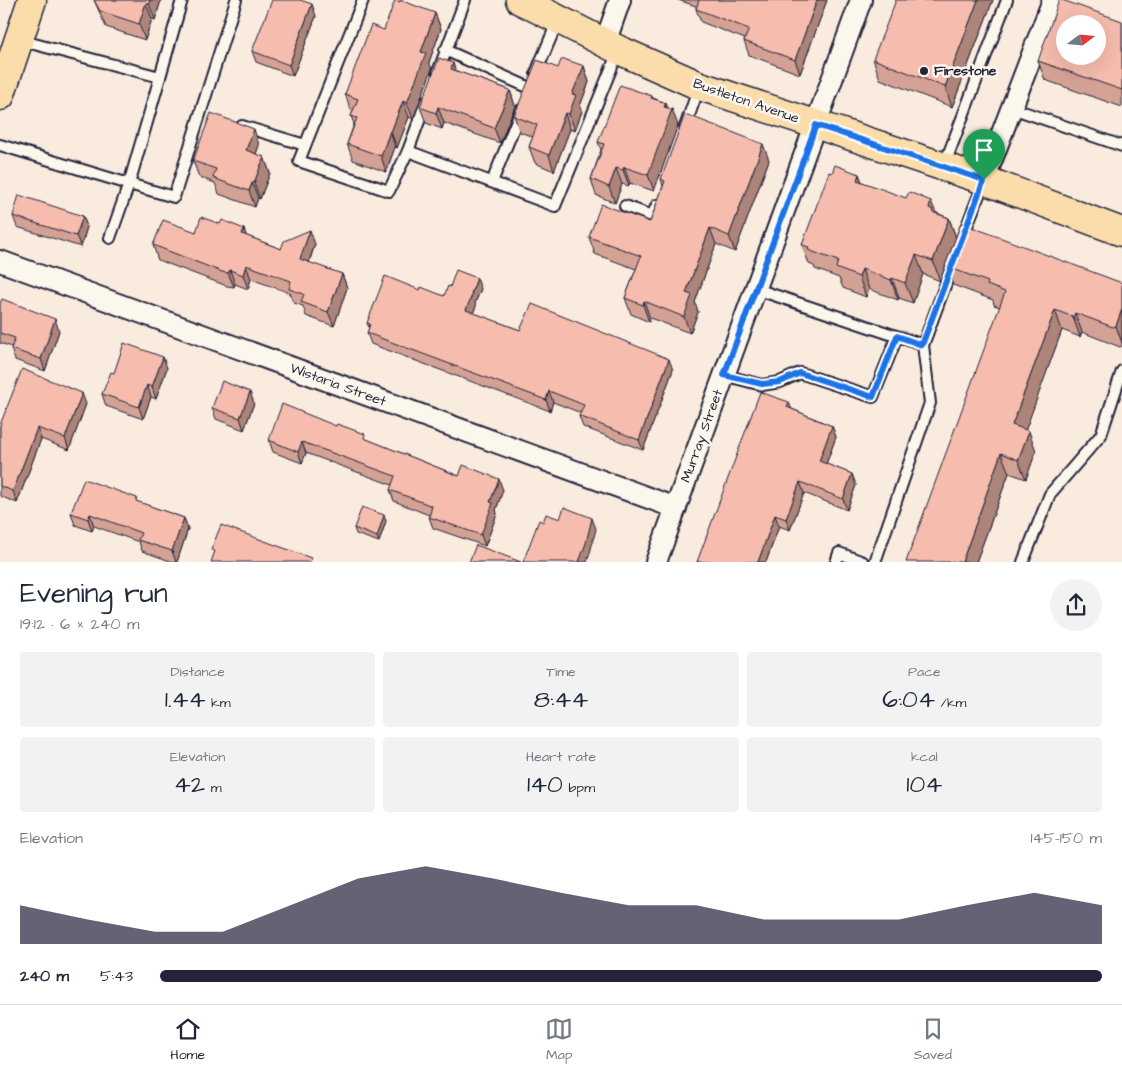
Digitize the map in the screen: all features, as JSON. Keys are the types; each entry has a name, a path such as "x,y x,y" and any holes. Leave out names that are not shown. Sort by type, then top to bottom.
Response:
{"main road":[{"path":"0,96 32,0"},
{"name":"Bustleton Avenue","path":"520,0 612,46 700,86 984,180 1122,232"}],"street":[{"path":"612,46 620,0"},
{"name":"Murray Street","path":"656,562 861,0"},
{"path":"984,180 1056,2"},
{"name":"Wistaria Street","path":"0,261 676,508"}],"lane":[{"path":"110,238 129,184 182,0"},
{"path":"0,145 174,197 205,115 236,0"},
{"path":"362,0 299,161 389,191 408,151 428,96"},
{"path":"435,78 465,0"},
{"path":"944,167 1007,0"},
{"path":"492,182 558,19"},
{"path":"18,40 160,77"},
{"path":"408,151 555,206 612,46"},
{"path":"445,50 530,88"},
{"path":"680,139 700,86"},
{"path":"1012,108 1122,146"},
{"path":"229,122 305,145"},
{"path":"875,562 930,403 922,345 984,180"},
{"path":"625,206 652,216 658,199"},
{"path":"756,289 922,345"},
{"path":"724,375 762,384 780,382 800,373 873,397 897,336"},
{"path":"1023,562 1050,494 1101,435 1122,371"},
{"path":"836,562 839,553 863,562"}],"building":[{"path":"94,0 150,0 149,4 146,3 139,24 100,11"},
{"path":"272,0 300,0 312,4 289,65 252,51"},
{"path":"395,0 400,2 400,0 435,13 421,52 426,53 407,103 403,101 381,156 347,144 357,118 351,116 358,99 345,94 371,25 384,30"},
{"path":"699,0 817,0 795,60 744,41 749,29 696,9"},
{"path":"896,0 978,0 945,87 873,59"},
{"path":"1059,0 1105,15 1056,15 1056,65 1106,65 1106,15 1122,21 1122,90 1038,61"},
{"path":"439,58 453,63 451,69 510,90 494,128 438,107 436,113 420,107"},
{"path":"564,59 584,66 572,94 576,95 569,114 565,113 549,155 529,147 537,125 514,116 537,60 558,68 561,60"},
{"path":"620,85 652,96 651,98 666,103 664,107 672,109 648,175 624,167 623,170 616,168 609,187 591,179 604,144 598,142"},
{"path":"211,113 254,129 246,150 264,157 249,191 213,178 216,169 193,161"},
{"path":"685,114 763,144 729,236 710,228 686,293 692,295 684,317 644,301 643,305 625,298 641,256 589,237 601,204 650,222 665,181 661,179"},
{"path":"835,165 859,174 857,180 906,198 909,192 931,201 929,208 933,210 932,212 949,218 933,261 916,255 905,283 862,269 859,277 836,268 838,261 808,250 809,247 802,245 829,172 832,173"},
{"path":"19,195 83,216 76,236 13,216"},
{"path":"201,217 220,224 222,220 244,229 242,234 281,249 284,241 310,230 300,259 342,274 328,312 301,302 304,294 289,289 291,281 246,265 243,275 230,270 228,273 222,272 153,245 163,220 196,232"},
{"path":"961,223 1122,283 1122,309 1116,326 1113,327 1075,313 1073,317 1055,310 1012,425 1029,431 1018,460 1001,453 962,562 906,562 1005,292 987,285 988,282 945,266"},
{"path":"456,270 477,278 466,310 520,330 532,304 669,359 639,440 579,416 584,405 549,391 546,400 367,333 370,324 367,323 385,276 420,290 421,287 444,296 448,286 450,287"},
{"path":"2,299 55,319 41,359 11,349 15,338 0,333 0,304"},
{"path":"124,343 163,357 152,387 147,385 139,407 102,394 111,372 114,373"},
{"path":"22,369 82,393 65,438 37,428 13,491 0,486 0,425"},
{"path":"222,381 250,392 240,418 212,408"},
{"path":"760,392 789,402 787,407 832,426 819,461 852,474 843,499 800,482 786,519 775,515 758,562 697,562"},
{"path":"282,404 336,426 337,424 365,434 364,438 459,476 463,465 499,479 490,502 493,503 481,535 429,517 432,506 390,490 395,476 302,442 298,452 269,440"},
{"path":"84,479 137,498 136,501 184,518 172,551 138,540 141,533 90,514 88,519 71,513"},
{"path":"362,507 384,515 377,537 354,528"},
{"path":"564,507 592,518 579,562 523,562 539,520 543,522 546,514 560,519"},
{"path":"221,525 311,558 310,562 211,562 215,551 211,550"},
{"path":"476,545 521,562 469,562"}],"place":[{"name":"Firestone","path":"924,71"}],"route":[{"path":"816,125 984,180 922,345 897,336 873,397 800,373 780,382 762,384 724,375 816,125"}]}
